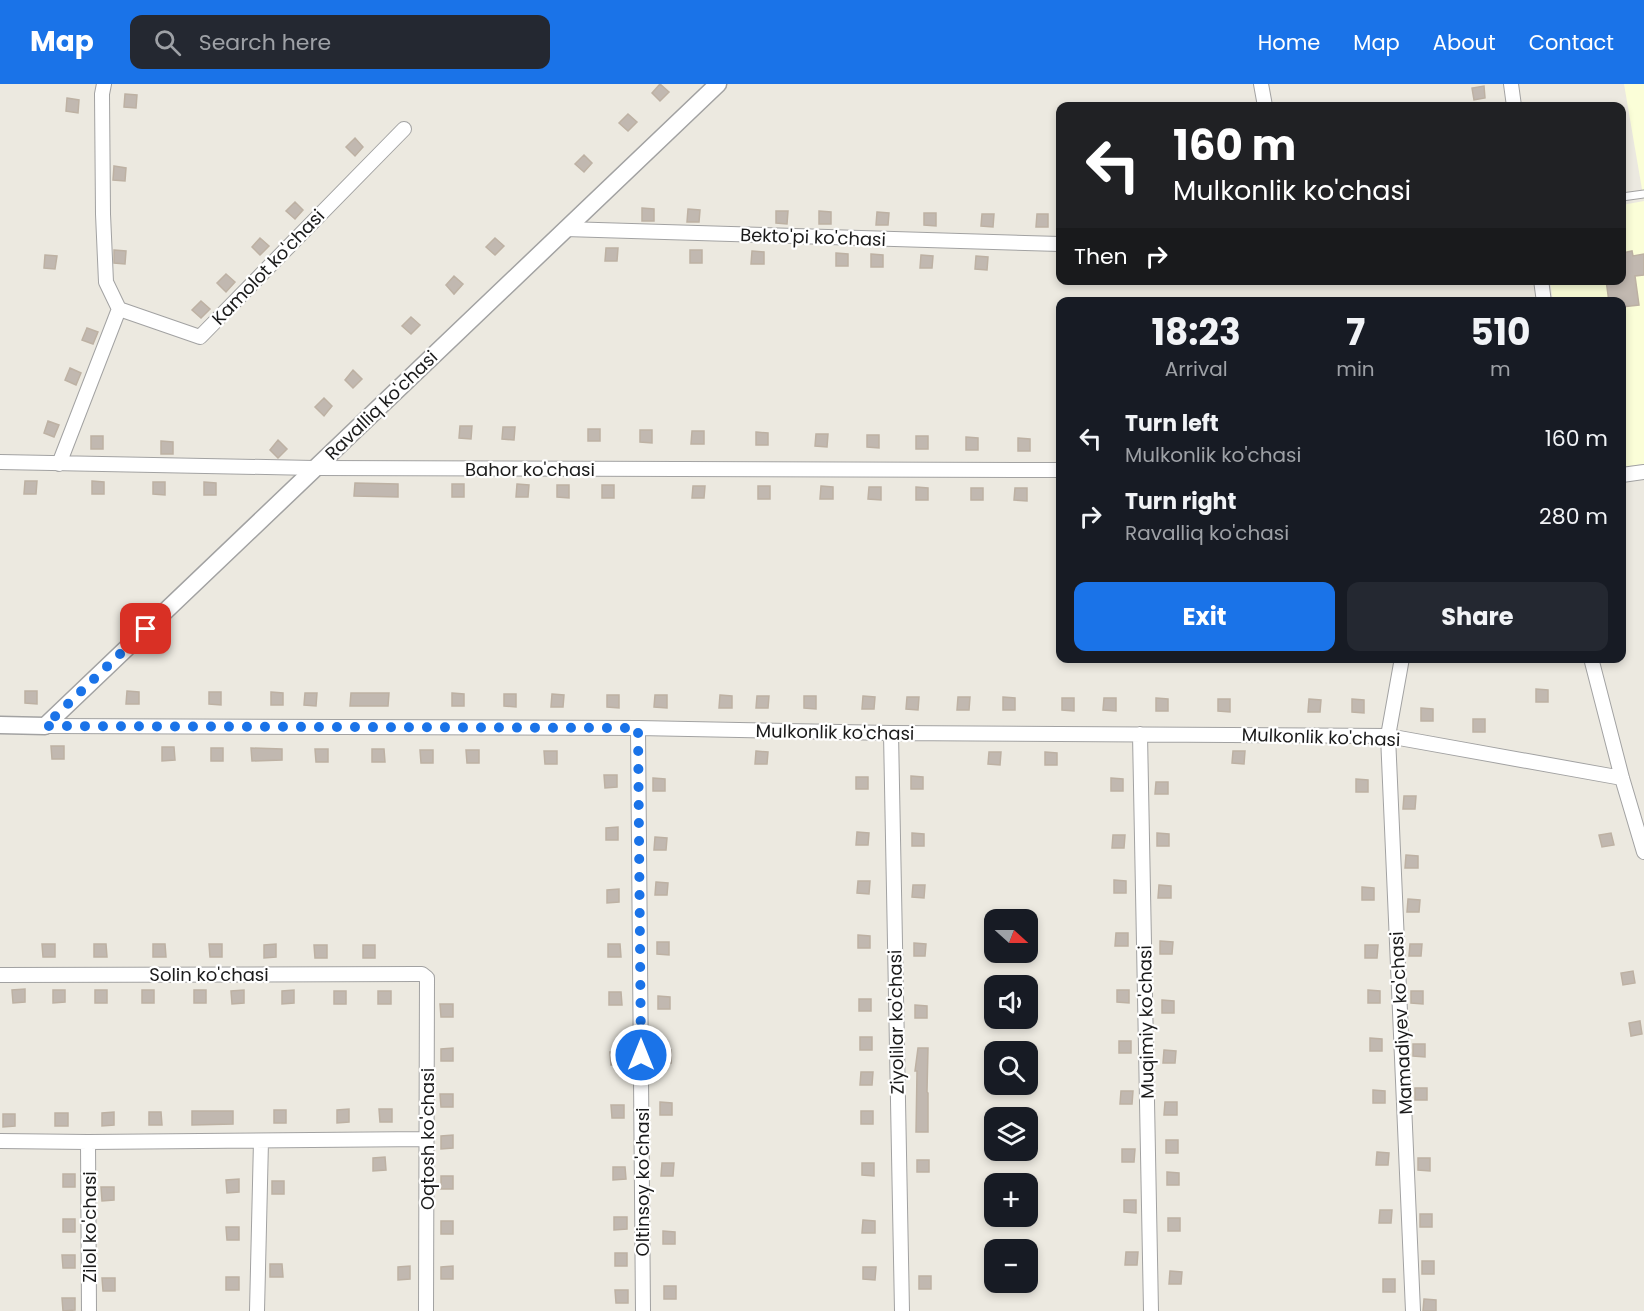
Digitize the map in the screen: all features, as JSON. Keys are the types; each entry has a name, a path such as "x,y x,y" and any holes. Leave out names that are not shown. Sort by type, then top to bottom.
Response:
{"street":[{"path":"59,464 119,309 106,282 103,214 102,94 104,84"},
{"name":"Ravalliq ko'chasi","path":"45,726 718,84"},
{"path":"1261,84 1264,102"},
{"path":"1511,84 1513,102"},
{"name":"Kamolot ko'chasi","path":"119,309 200,337 404,129"},
{"name":"Bekto'pi ko'chasi","path":"565,229 1056,244"},
{"name":"Bahor ko'chasi","path":"0,462 314,468 1056,470"},
{"path":"1626,474 1644,472"},
{"name":"Mamadiyev ko'chasi","path":"1401,663 1388,735 1413,1311"},
{"path":"1592,663 1644,852"},
{"path":"0,725 45,726"},
{"name":"Mulkonlik ko'chasi","path":"45,726 638,728 891,733 1388,735 1622,778"},
{"name":"Oltinsoy ko'chasi","path":"638,728 643,1311"},
{"name":"Ziyolilar ko'chasi","path":"891,733 902,1311"},
{"name":"Muqimiy ko'chasi","path":"1140,734 1151,1311"},
{"name":"Solin ko'chasi","path":"0,975 418,974"},
{"name":"Oqtosh ko'chasi","path":"418,974 427,978 428,983 426,1311"},
{"path":"0,1141 427,1139"},
{"path":"258,1311 261,1141"},
{"name":"Zilol ko'chasi","path":"88,1142 89,1311"}],"lane":[{"path":"1626,196 1644,194"}],"shaded area":[{"path":"1624,84 1644,84 1644,201"},
{"path":"1644,201 1644,464 1626,466 1626,297 1552,297 1551,285 1626,285 1626,204"}],"building":[{"path":"660,84 669,92 660,101 652,93"},
{"path":"1484,86 1485,98 1474,100 1472,88"},
{"path":"125,94 137,95 136,108 124,107"},
{"path":"67,98 79,100 78,113 66,111"},
{"path":"628,114 637,122 628,131 619,123"},
{"path":"355,138 363,147 355,156 346,147"},
{"path":"584,155 592,163 584,172 575,164"},
{"path":"114,166 126,168 125,181 113,180"},
{"path":"295,202 303,210 295,219 286,211"},
{"path":"642,208 654,209 654,221 642,221"},
{"path":"688,209 700,210 699,222 687,222"},
{"path":"776,211 788,211 787,224 776,223"},
{"path":"819,211 831,212 831,224 819,224"},
{"path":"877,212 889,213 888,225 876,225"},
{"path":"924,213 936,213 936,226 924,225"},
{"path":"982,214 994,214 993,227 981,226"},
{"path":"1037,214 1048,214 1048,227 1036,227"},
{"path":"260,238 269,246 260,255 252,247"},
{"path":"495,238 504,246 495,255 486,247"},
{"path":"606,248 618,248 617,261 605,261"},
{"path":"114,250 126,251 125,264 114,263"},
{"path":"690,250 702,250 702,263 690,263"},
{"path":"752,251 764,252 764,264 751,264"},
{"path":"1632,251 1633,256 1644,254 1644,275 1635,276 1639,305 1626,307 1626,297 1608,297 1607,285 1626,285 1626,252"},
{"path":"836,253 848,254 848,266 836,266"},
{"path":"871,254 883,255 883,267 871,267"},
{"path":"45,255 57,256 55,269 44,268"},
{"path":"921,255 933,256 932,268 920,268"},
{"path":"976,256 988,257 987,270 975,269"},
{"path":"226,274 235,282 226,292 217,283"},
{"path":"454,276 463,284 454,294 446,285"},
{"path":"201,301 210,309 201,318 192,310"},
{"path":"411,317 420,325 411,334 402,326"},
{"path":"87,328 98,332 93,344 82,340"},
{"path":"70,368 81,373 76,385 65,380"},
{"path":"353,370 362,379 353,388 345,380"},
{"path":"324,398 332,406 324,416 315,407"},
{"path":"48,421 59,425 54,437 44,433"},
{"path":"460,426 472,426 471,439 459,438"},
{"path":"503,427 515,427 514,440 502,439"},
{"path":"588,429 600,429 600,441 588,441"},
{"path":"640,430 652,430 652,443 640,442"},
{"path":"692,431 704,431 704,444 691,444"},
{"path":"756,432 768,433 768,445 756,445"},
{"path":"816,434 828,434 827,447 815,446"},
{"path":"867,435 879,435 879,448 867,447"},
{"path":"91,436 103,436 103,449 91,449"},
{"path":"916,436 928,436 928,449 916,449"},
{"path":"966,437 978,438 978,450 966,450"},
{"path":"1018,438 1030,439 1030,451 1018,451"},
{"path":"278,440 287,449 278,458 270,450"},
{"path":"161,441 173,442 173,454 161,454"},
{"path":"25,481 37,481 36,494 24,494"},
{"path":"92,481 104,482 104,494 92,494"},
{"path":"153,482 165,482 165,495 153,494"},
{"path":"204,482 216,483 216,495 204,495"},
{"path":"355,483 398,484 398,497 354,496"},
{"path":"452,484 464,484 464,497 452,497"},
{"path":"517,484 529,485 528,497 516,497"},
{"path":"557,485 569,485 569,498 557,497"},
{"path":"602,485 614,485 614,498 602,498"},
{"path":"693,486 705,486 704,498 692,498"},
{"path":"758,486 770,486 770,499 758,499"},
{"path":"821,486 833,487 833,499 820,499"},
{"path":"869,487 881,487 881,500 868,499"},
{"path":"916,487 928,488 928,500 916,500"},
{"path":"971,488 983,488 983,500 971,500"},
{"path":"1015,488 1027,488 1027,501 1014,500"},
{"path":"1536,689 1548,690 1548,702 1536,702"},
{"path":"25,691 37,691 37,704 25,703"},
{"path":"127,691 139,692 139,704 126,704"},
{"path":"209,692 221,692 221,705 209,704"},
{"path":"271,692 283,693 283,705 271,705"},
{"path":"305,693 317,693 316,706 304,705"},
{"path":"351,693 389,693 388,706 350,706"},
{"path":"452,693 464,694 464,706 452,706"},
{"path":"504,694 516,694 516,707 504,706"},
{"path":"552,694 564,695 563,707 551,707"},
{"path":"607,695 619,695 619,708 607,707"},
{"path":"655,695 667,695 667,708 654,707"},
{"path":"720,695 732,696 732,708 719,708"},
{"path":"757,696 769,696 768,708 756,708"},
{"path":"804,696 816,696 816,709 804,708"},
{"path":"863,696 875,697 874,709 862,709"},
{"path":"907,697 919,697 918,710 906,709"},
{"path":"958,697 970,697 969,710 957,710"},
{"path":"1003,697 1015,698 1015,710 1003,710"},
{"path":"1062,698 1074,698 1074,711 1062,710"},
{"path":"1104,698 1116,698 1116,711 1103,710"},
{"path":"1156,698 1168,699 1168,711 1156,711"},
{"path":"1218,699 1230,699 1230,712 1218,711"},
{"path":"1309,699 1321,700 1320,712 1308,712"},
{"path":"1352,699 1364,700 1364,713 1352,712"},
{"path":"1421,708 1433,709 1433,721 1421,721"},
{"path":"1473,719 1485,719 1485,732 1473,732"},
{"path":"51,746 64,746 64,759 52,759"},
{"path":"162,747 174,747 175,760 162,761"},
{"path":"211,748 223,748 223,761 211,761"},
{"path":"251,748 282,749 282,760 252,761"},
{"path":"315,749 328,749 328,762 316,762"},
{"path":"372,749 384,749 385,762 372,762"},
{"path":"420,750 433,750 433,763 421,763"},
{"path":"466,750 479,750 479,763 467,763"},
{"path":"544,751 557,751 557,764 545,764"},
{"path":"756,751 768,752 767,764 755,764"},
{"path":"1233,751 1245,751 1244,764 1232,763"},
{"path":"989,752 1001,752 1000,765 988,764"},
{"path":"1045,752 1057,753 1057,765 1045,765"},
{"path":"604,775 617,775 617,787 605,788"},
{"path":"911,776 923,777 923,789 911,789"},
{"path":"856,777 868,777 868,789 856,789"},
{"path":"653,778 665,779 665,791 653,791"},
{"path":"1111,778 1123,779 1123,791 1111,791"},
{"path":"1356,779 1368,780 1368,792 1356,792"},
{"path":"1156,782 1168,782 1168,794 1155,794"},
{"path":"1404,796 1416,796 1415,809 1403,809"},
{"path":"618,827 618,840 606,840 606,828"},
{"path":"857,832 869,833 868,845 856,845"},
{"path":"912,833 924,834 924,846 912,846"},
{"path":"1157,833 1169,834 1169,846 1157,846"},
{"path":"1611,833 1614,845 1602,847 1599,835"},
{"path":"1113,835 1125,835 1124,848 1112,848"},
{"path":"655,837 667,838 666,850 654,850"},
{"path":"1406,855 1418,856 1418,868 1405,868"},
{"path":"1114,880 1126,881 1126,893 1114,893"},
{"path":"858,881 870,881 869,894 857,893"},
{"path":"656,882 668,883 667,895 655,895"},
{"path":"913,885 925,885 924,898 912,897"},
{"path":"1159,885 1171,886 1171,898 1158,898"},
{"path":"1362,887 1374,888 1374,900 1362,900"},
{"path":"619,889 619,902 607,903 607,890"},
{"path":"1408,899 1420,900 1419,912 1407,912"},
{"path":"1116,933 1128,933 1128,946 1115,946"},
{"path":"858,935 870,936 870,948 858,948"},
{"path":"1160,941 1173,942 1172,954 1160,954"},
{"path":"657,942 669,942 669,955 657,954"},
{"path":"914,943 926,944 925,956 914,956"},
{"path":"42,944 55,944 55,957 43,957"},
{"path":"94,944 106,944 107,957 94,957"},
{"path":"153,944 165,944 166,957 153,957"},
{"path":"209,944 222,944 222,957 210,957"},
{"path":"276,944 276,957 264,958 264,945"},
{"path":"608,944 620,944 621,957 608,957"},
{"path":"1410,944 1422,944 1421,956 1409,956"},
{"path":"314,945 327,945 327,958 315,958"},
{"path":"363,945 375,945 375,958 363,958"},
{"path":"1365,945 1378,945 1377,958 1365,958"},
{"path":"1633,971 1635,983 1623,985 1621,973"},
{"path":"25,989 25,1002 13,1003 12,990"},
{"path":"53,990 65,990 65,1002 53,1003"},
{"path":"95,990 107,990 107,1003 95,1003"},
{"path":"142,990 154,990 154,1003 142,1003"},
{"path":"194,990 206,990 206,1003 194,1003"},
{"path":"244,990 244,1003 232,1004 231,991"},
{"path":"294,990 294,1003 282,1004 282,991"},
{"path":"1117,990 1129,990 1129,1003 1117,1002"},
{"path":"1368,990 1380,991 1380,1003 1368,1003"},
{"path":"334,991 346,991 346,1004 334,1004"},
{"path":"378,991 391,991 391,1004 378,1004"},
{"path":"1411,991 1423,991 1423,1004 1411,1003"},
{"path":"609,992 621,992 622,1005 609,1005"},
{"path":"658,996 670,997 670,1009 658,1009"},
{"path":"859,999 871,999 871,1011 859,1011"},
{"path":"1162,1000 1174,1001 1174,1013 1162,1013"},
{"path":"440,1004 453,1004 453,1017 441,1017"},
{"path":"915,1005 927,1006 927,1018 915,1018"},
{"path":"1640,1021 1642,1034 1631,1036 1629,1023"},
{"path":"860,1037 872,1037 872,1050 860,1050"},
{"path":"1370,1038 1382,1039 1382,1051 1370,1051"},
{"path":"1119,1041 1131,1041 1131,1053 1119,1053"},
{"path":"1413,1044 1425,1044 1425,1057 1413,1056"},
{"path":"453,1048 453,1061 441,1061 441,1049"},
{"path":"918,1048 928,1048 928,1132 916,1132 917,1071 915,1071"},
{"path":"659,1050 671,1050 671,1063 659,1063"},
{"path":"1164,1050 1176,1051 1175,1063 1163,1063"},
{"path":"610,1052 623,1052 623,1065 611,1065"},
{"path":"861,1072 873,1072 872,1085 860,1085"},
{"path":"1415,1088 1427,1088 1427,1100 1415,1100"},
{"path":"1373,1090 1385,1091 1385,1103 1373,1103"},
{"path":"1121,1091 1133,1091 1132,1104 1120,1104"},
{"path":"440,1094 453,1094 453,1107 441,1107"},
{"path":"660,1102 672,1103 672,1115 660,1115"},
{"path":"1165,1102 1177,1102 1177,1115 1164,1115"},
{"path":"611,1105 624,1105 624,1118 612,1118"},
{"path":"349,1109 349,1122 337,1123 337,1110"},
{"path":"379,1109 392,1109 392,1122 380,1122"},
{"path":"274,1110 286,1110 286,1123 274,1123"},
{"path":"192,1111 233,1111 233,1124 192,1125"},
{"path":"861,1111 873,1111 873,1124 861,1124"},
{"path":"114,1112 114,1125 102,1126 102,1113"},
{"path":"149,1112 161,1112 162,1125 149,1125"},
{"path":"55,1113 68,1113 68,1126 55,1126"},
{"path":"3,1114 15,1114 15,1126 3,1127"},
{"path":"453,1135 453,1148 441,1149 441,1136"},
{"path":"1166,1140 1178,1140 1178,1153 1166,1153"},
{"path":"1122,1149 1135,1149 1134,1162 1122,1162"},
{"path":"1377,1152 1389,1153 1388,1165 1376,1165"},
{"path":"385,1157 386,1170 373,1171 373,1158"},
{"path":"1418,1158 1430,1158 1430,1171 1418,1170"},
{"path":"917,1160 929,1160 929,1172 917,1172"},
{"path":"662,1163 674,1163 673,1176 661,1176"},
{"path":"862,1163 874,1163 874,1176 862,1175"},
{"path":"613,1167 625,1167 626,1179 613,1180"},
{"path":"1167,1172 1179,1173 1179,1185 1167,1185"},
{"path":"63,1174 75,1174 75,1187 63,1187"},
{"path":"441,1176 453,1176 453,1189 441,1189"},
{"path":"239,1179 239,1192 227,1193 226,1180"},
{"path":"272,1181 284,1181 284,1194 272,1194"},
{"path":"101,1187 114,1187 114,1200 102,1201"},
{"path":"1124,1200 1136,1200 1136,1213 1124,1212"},
{"path":"1380,1210 1392,1210 1391,1223 1379,1223"},
{"path":"1420,1214 1432,1214 1432,1227 1420,1227"},
{"path":"614,1217 627,1217 627,1229 614,1230"},
{"path":"1168,1218 1180,1218 1180,1231 1168,1231"},
{"path":"63,1219 75,1219 75,1232 63,1232"},
{"path":"863,1220 875,1221 875,1233 862,1233"},
{"path":"441,1221 453,1221 453,1234 441,1234"},
{"path":"226,1227 239,1227 239,1240 227,1240"},
{"path":"663,1231 675,1232 675,1244 663,1244"},
{"path":"1126,1252 1138,1252 1137,1265 1125,1265"},
{"path":"615,1253 627,1253 627,1266 615,1266"},
{"path":"62,1255 75,1255 75,1268 63,1268"},
{"path":"1422,1261 1434,1261 1434,1274 1422,1274"},
{"path":"270,1264 282,1264 283,1277 270,1277"},
{"path":"410,1266 410,1279 398,1280 398,1267"},
{"path":"453,1266 453,1279 441,1279 441,1267"},
{"path":"863,1267 876,1267 875,1280 863,1279"},
{"path":"1170,1271 1182,1272 1181,1284 1169,1284"},
{"path":"919,1276 931,1276 931,1289 919,1289"},
{"path":"226,1277 239,1277 239,1290 226,1290"},
{"path":"102,1278 115,1278 115,1291 103,1291"},
{"path":"1383,1279 1395,1279 1395,1292 1383,1292"},
{"path":"664,1286 676,1286 676,1299 664,1299"},
{"path":"615,1290 628,1290 628,1303 616,1303"},
{"path":"62,1298 75,1298 75,1310 63,1311"},
{"path":"1424,1299 1436,1300 1436,1311 1423,1311"}],"route":[{"path":"146,629 45,726 638,728 641,1055"}]}
